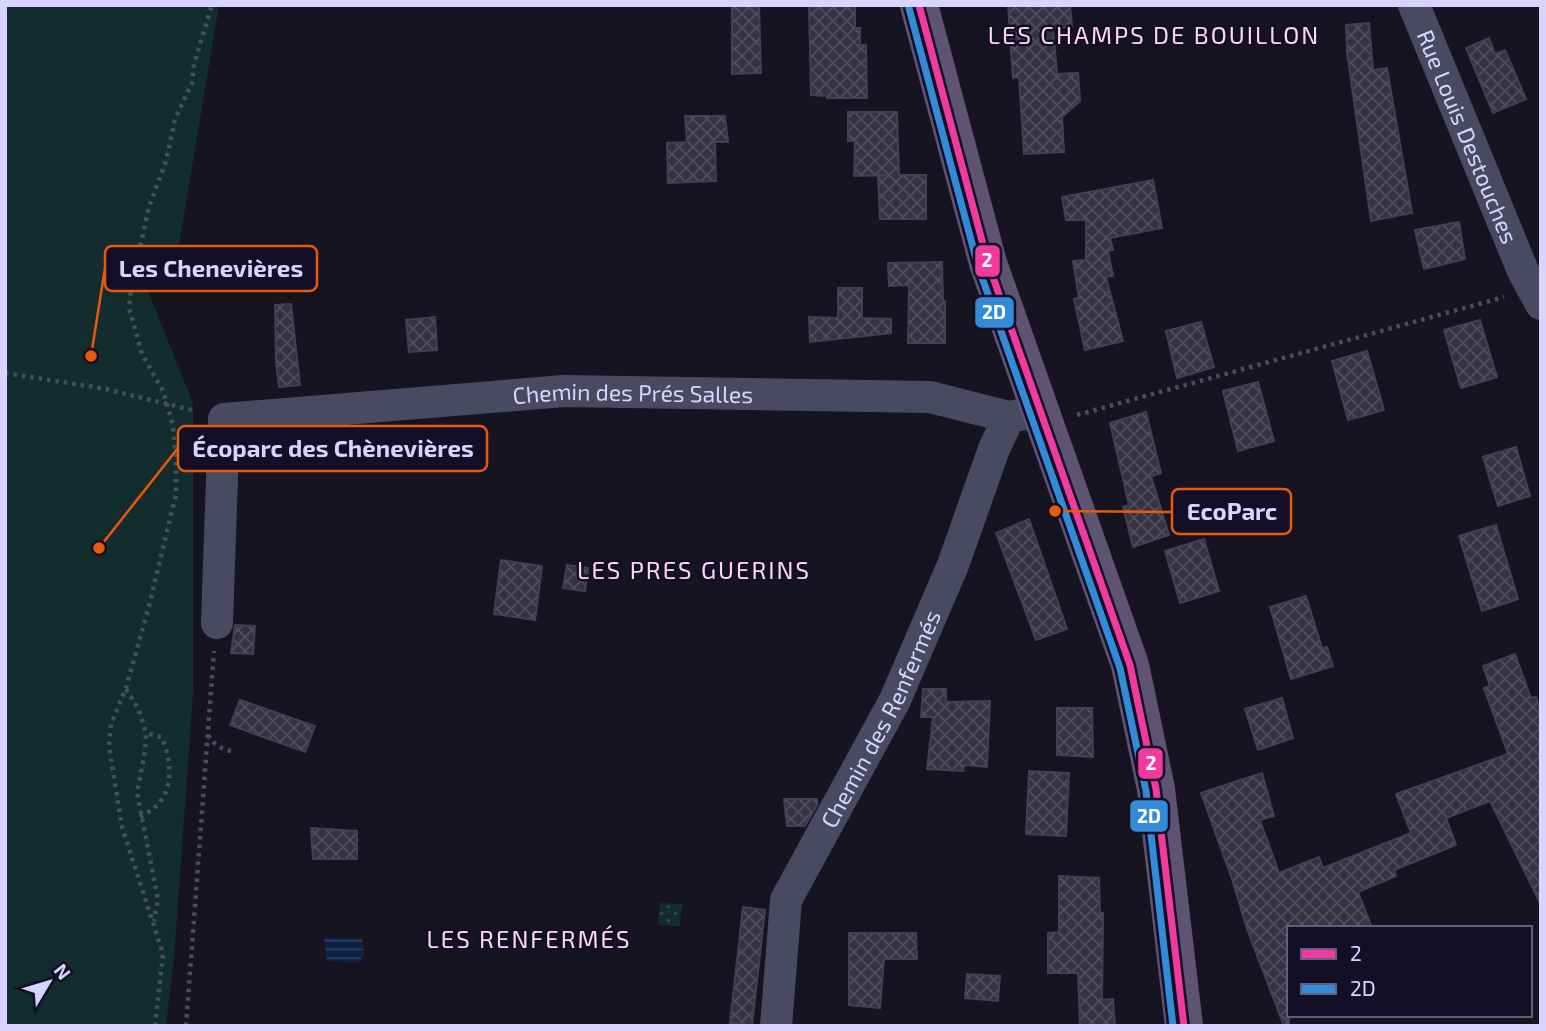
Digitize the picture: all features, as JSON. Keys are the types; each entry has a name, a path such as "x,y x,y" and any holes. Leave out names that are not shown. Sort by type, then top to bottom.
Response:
{"main road":[{"path":"919,5 1032,417 1130,666 1156,789 1184,1026"}],"street":[{"name":"Rue Louis Destouches","path":"1414,5 1523,271 1537,296"},
{"name":"Chemin des Prés Salles","path":"224,419 564,391 930,397 1032,417"},
{"name":"Chemin des Renfermés","path":"776,1026 786,900 895,700 953,565 994,449 1032,417"},
{"path":"217,623 224,419"}],"path":[{"path":"155,1026 163,954 122,827 109,746 111,724 126,688 176,494 173,426 163,391 142,354 129,308 149,207 166,161 175,119 192,83 194,64 212,5"},
{"path":"1032,417 1537,296"},
{"path":"5,373 106,389 224,419"},
{"path":"186,1026 217,623"},
{"path":"126,688 139,710 146,733 137,792 158,900 154,923"},
{"path":"141,817 160,803 169,779 165,745 161,737 146,733"},
{"path":"207,735 214,744 236,752"}],"green space":[{"path":"5,5 219,5 178,251 144,281 193,403 193,694 174,958 166,1026 5,1026"},
{"path":"660,903 682,904 680,926 658,925"}],"water":[{"path":"324,938 362,939 364,954 358,963 327,961"}],"building":[{"path":"732,5 759,5 761,73 732,74"},
{"path":"809,5 855,5 855,28 860,28 860,45 866,45 867,98 827,98 811,95"},
{"path":"1008,5 1070,5 1072,27 1053,28 1057,74 1078,73 1080,101 1062,117 1064,152 1024,154 1019,77 1013,78"},
{"path":"1369,23 1373,70 1387,68 1412,213 1371,221 1347,52 1346,25"},
{"path":"1489,38 1495,54 1505,50 1526,99 1493,113 1466,48"},
{"path":"848,112 897,112 899,175 926,175 926,219 880,219 878,176 888,175 854,176 855,141 848,141"},
{"path":"685,116 725,116 728,142 715,142 716,181 668,183 667,143 687,142"},
{"path":"1153,180 1162,228 1110,238 1113,250 1108,251 1113,276 1106,277 1123,341 1085,350 1074,299 1079,298 1073,261 1086,260 1086,220 1066,220 1062,197"},
{"path":"1459,222 1465,259 1424,269 1415,230"},
{"path":"942,262 945,343 908,343 909,285 889,286 888,263"},
{"path":"838,288 862,288 862,318 891,319 891,333 810,342 809,317 838,318"},
{"path":"291,304 300,385 279,387 275,305"},
{"path":"435,317 437,350 409,352 406,320"},
{"path":"1480,320 1497,377 1461,388 1444,330"},
{"path":"1201,322 1214,367 1177,378 1166,331"},
{"path":"1367,351 1384,410 1348,420 1332,361"},
{"path":"1258,382 1274,441 1238,451 1223,391"},
{"path":"1146,412 1161,473 1151,476 1169,535 1133,547 1123,507 1129,505 1110,423"},
{"path":"1516,447 1530,496 1498,506 1483,457"},
{"path":"1029,519 1067,629 1036,640 996,533"},
{"path":"1496,525 1518,599 1482,611 1459,536"},
{"path":"1204,539 1219,591 1180,603 1165,551"},
{"path":"501,560 542,566 535,620 494,614"},
{"path":"567,565 588,568 585,591 563,588"},
{"path":"1306,596 1322,648 1327,647 1333,666 1291,679 1270,607"},
{"path":"235,625 255,626 253,654 231,653"},
{"path":"1515,654 1531,698 1536,697 1541,712 1541,905 1490,801 1446,818 1456,845 1394,870 1396,876 1358,892 1371,926 1287,926 1289,1026 1284,1026 1247,929 1201,793 1262,773 1274,816 1260,820 1279,873 1319,857 1323,868 1411,833 1396,794 1508,754 1484,688 1490,686 1483,666"},
{"path":"923,689 946,689 946,702 990,701 987,767 964,765 963,771 927,769 933,717 921,717"},
{"path":"1282,698 1293,738 1258,750 1245,709"},
{"path":"240,700 315,726 305,752 230,725"},
{"path":"1057,708 1092,708 1093,757 1057,755"},
{"path":"1029,771 1069,773 1066,836 1026,834"},
{"path":"784,799 817,799 817,805 805,826 787,826"},
{"path":"311,828 357,831 357,859 313,859"},
{"path":"1059,876 1099,878 1100,913 1103,913 1102,1000 1113,999 1115,1026 1080,1026 1078,973 1048,973 1048,933 1059,932"},
{"path":"743,907 765,910 752,1025 730,1023"},
{"path":"849,933 916,933 917,959 884,959 880,1008 849,1005"},
{"path":"967,974 1000,976 998,1001 965,998"}],"transit line":[{"name":"2","path":"919,5 988,263 1130,665 1156,789 1184,1026"},
{"name":"2D","path":"909,8 978,266 1120,668 1146,791 1173,1026"}],"place":[{"name":"Les Chenevières","path":"91,356"},
{"name":"EcoParc","path":"1055,511"},
{"name":"Écoparc des Chènevières","path":"99,548"}],"district":[{"name":"LES CHAMPS DE BOUILLON","path":"1154,34"},
{"name":"LES PRES GUERINS","path":"694,569"},
{"name":"LES RENFERMÉS","path":"529,938"}]}
